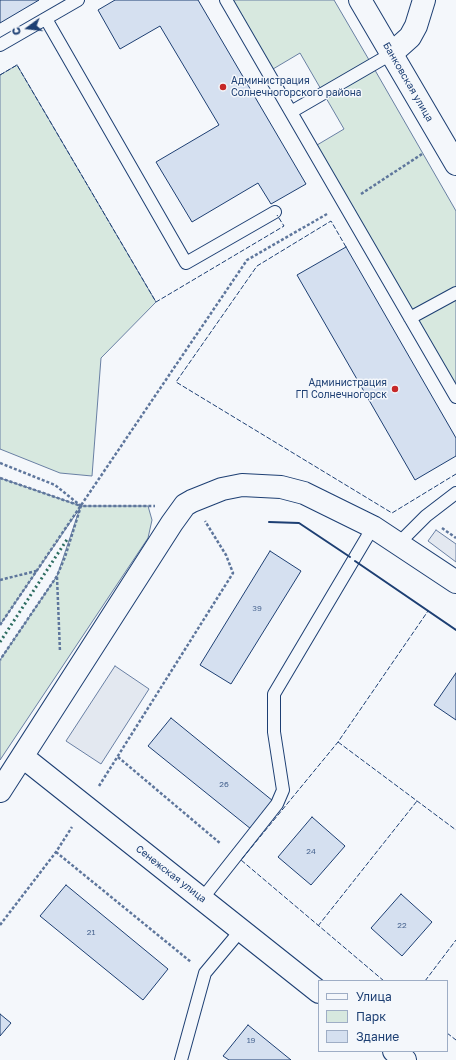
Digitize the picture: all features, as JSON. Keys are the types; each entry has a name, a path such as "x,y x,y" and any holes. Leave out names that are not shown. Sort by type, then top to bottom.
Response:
{"street":[{"name":"Банковская улица","path":"360,0 456,164"},
{"path":"391,54 410,37 416,26 424,0"},
{"path":"0,791 172,523 189,503 222,489 242,485 281,487 304,493 372,527 399,543 456,582"},
{"name":"Сенежская улица","path":"23,757 318,991"},
{"path":"395,1052 405,1060"}],"lane":[{"path":"0,45 78,0"},
{"path":"226,0 456,396"},
{"path":"46,19 186,263 275,212"},
{"path":"291,112 391,54"},
{"path":"410,318 456,293"},
{"path":"399,543 426,516 456,493"},
{"path":"202,899 277,804 283,790 274,732 274,694 372,527"},
{"path":"181,1060 205,973 241,930"}],"path":[{"path":"0,625 247,260"},
{"path":"0,463 55,485 81,506"},
{"path":"0,478 81,506 189,503 226,555 233,574 86,807 56,852 0,925"},
{"path":"0,660 56,576 65,557 81,506"},
{"path":"0,580 36,571"},
{"path":"56,576 60,656"},
{"path":"118,756 236,856"},
{"path":"56,852 205,973"}],"green space":[{"path":"226,0 334,0 372,65 456,211 456,397 312,148 344,129 300,53 268,72"},
{"path":"17,65 156,302 101,358 92,476 60,473 0,449 0,75"},
{"path":"0,478 81,506 148,506 152,520 148,538 0,760 0,660 57,576 80,508 0,625"}],"shaded area":[{"path":"436,530 456,544 456,562 428,541"},
{"path":"115,666 149,689 101,764 66,741"}],"building":[{"path":"0,0 39,0 0,23"},
{"name":"Администрация Солнечногорского района","path":"115,0 198,0 306,184 271,204 258,183 192,222 156,162 219,125 160,26 120,49 98,10"},
{"name":"Администрация ГП Солнечногорск","path":"346,247 456,438 456,456 415,480 297,275"},
{"path":"270,551 301,571 231,684 200,665"},
{"path":"456,673 456,720 434,705"},
{"path":"171,718 273,801 251,829 148,746"},
{"path":"312,817 345,846 311,885 278,857"},
{"path":"66,885 168,969 143,1000 40,916"},
{"path":"401,894 432,922 402,956 371,928"},
{"path":"0,1014 11,1023 0,1036"},
{"path":"248,1025 291,1060 229,1060 223,1056"}],"hedge":[{"path":"0,642 68,538"}],"fence":[{"path":"0,75 17,65 156,302 284,226 277,215"},
{"path":"346,247 331,221 257,266 176,382 392,513 456,474"},
{"path":"383,980 241,860 338,742 428,611"},
{"path":"338,742 456,830"},
{"path":"318,926 417,801"},
{"path":"426,980 456,940"},
{"path":"448,1034 456,1040"}],"wall":[{"path":"269,522 299,523 350,557"},
{"path":"355,561 456,630"}],"place":[{"name":"Администрация Солнечногорского района","path":"223,87"},
{"name":"Администрация ГП Солнечногорск","path":"395,389"}]}
